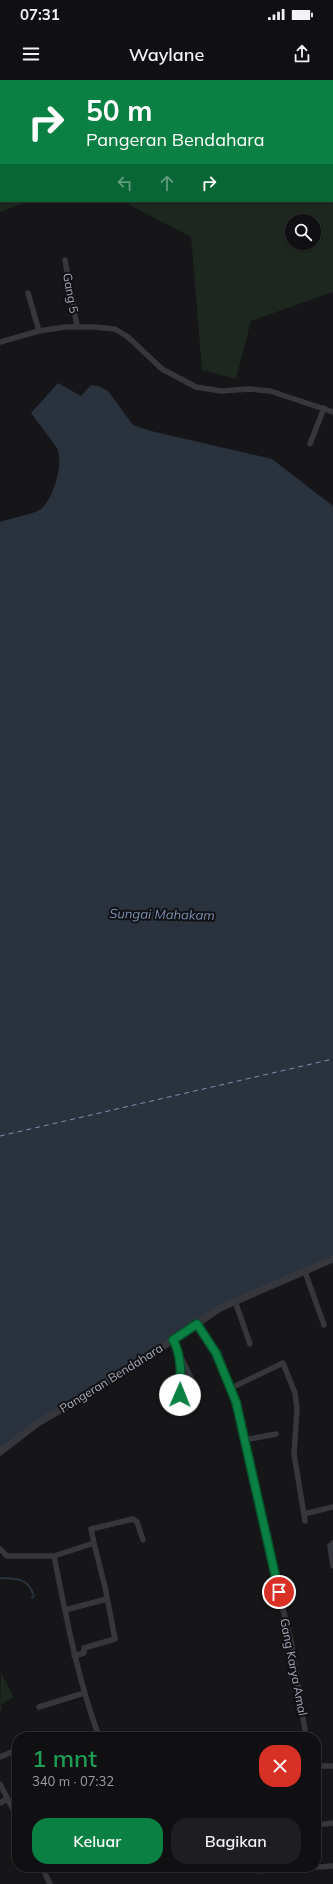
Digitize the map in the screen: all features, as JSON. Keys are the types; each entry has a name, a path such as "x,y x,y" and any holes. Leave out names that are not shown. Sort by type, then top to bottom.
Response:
{"street":[{"name":"Gang 5","path":"65,260 77,326"},
{"path":"28,293 39,331"},
{"path":"0,342 39,331 77,326 108,328 121,332 162,368 196,387 221,391 250,389 270,391 333,412"},
{"path":"310,444 324,408"},
{"name":"Pangeran Bendahara","path":"0,1452 38,1423 174,1342 220,1308 333,1259"},
{"path":"305,1272 324,1325"},
{"path":"235,1301 250,1344"},
{"name":"Gang Karya Amal","path":"197,1324 216,1353 231,1388 291,1641 305,1732"},
{"path":"174,1342 196,1388"},
{"path":"174,1342 181,1378 177,1412"},
{"path":"231,1388 283,1363 295,1393 297,1409 294,1454 306,1521"},
{"path":"244,1440 276,1434"},
{"path":"304,1514 333,1507"},
{"path":"74,1656 84,1653 84,1648 115,1640 92,1529 133,1519 137,1522 143,1540"},
{"path":"0,1549 7,1556 54,1556 94,1543"},
{"path":"331,1544 333,1566"},
{"path":"54,1556 74,1656 84,1693 97,1732"},
{"path":"65,1610 107,1599"},
{"path":"39,1707 84,1693"},
{"path":"0,1757 12,1752"},
{"path":"321,1766 333,1766"},
{"path":"0,1784 12,1807"},
{"path":"0,1803 8,1799"},
{"path":"321,1824 333,1823"},
{"path":"321,1867 333,1866"},
{"path":"44,1872 50,1884"}],"shaded area":[{"path":"0,202 27,202 0,212"},
{"path":"124,202 333,202 333,292 251,321 236,379 202,370 191,237"},
{"path":"1,1673 14,1697 1,1704 2,1710 0,1711"}],"water":[{"name":"Sungai Mahakam","path":"58,383 81,396 91,385 98,386 108,391 133,425 151,431 272,459 333,506 333,1258 195,1323 0,1450 0,522 38,511 46,504 54,489 58,471 59,454 57,448 31,413"}],"waterway":[{"path":"0,1578 17,1579 25,1582 32,1590 34,1596 32,1598"}],"ferry route":[{"path":"0,1136 333,1059"}],"route":[{"path":"180,1395 181,1378 176,1345 173,1340 197,1324 213,1346 236,1402 268,1550 279,1592"}]}
